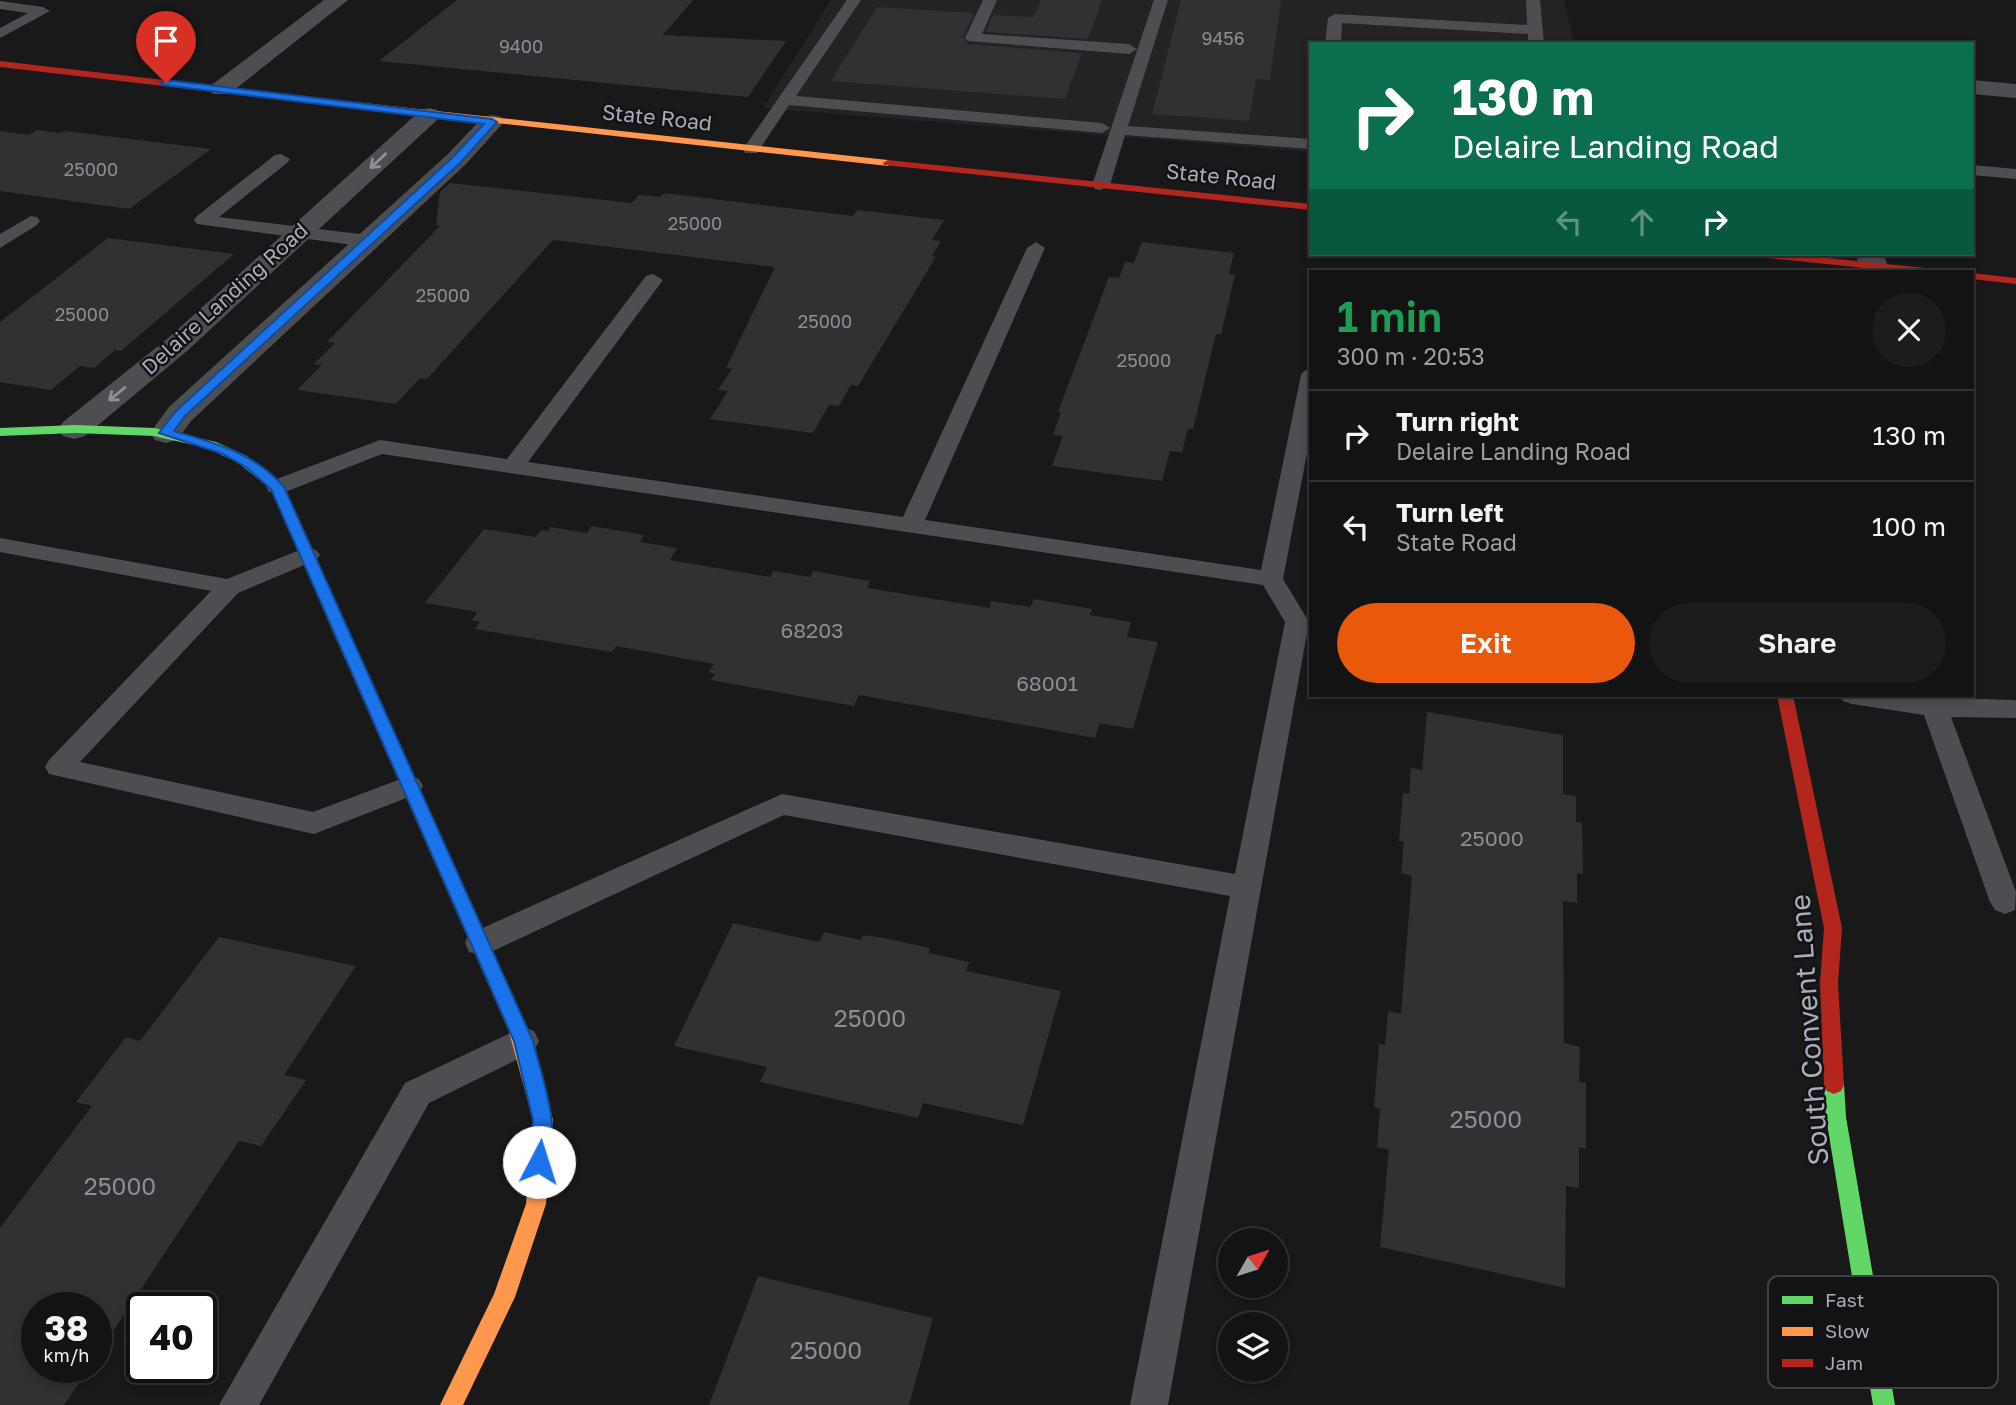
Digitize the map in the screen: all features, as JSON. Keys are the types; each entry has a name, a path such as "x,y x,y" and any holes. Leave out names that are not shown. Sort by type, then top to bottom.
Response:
{"main road":[{"name":"State Road","path":"0,64 492,122 751,149 1086,178 1101,185 1309,207"},
{"path":"1781,256 1917,270"},
{"path":"1974,276 2016,281"},
{"path":"0,432 27,434 74,429 166,433 228,451 252,465 277,487 523,1041 543,1120 536,1204 504,1297 451,1405"},
{"name":"South Convent Lane","path":"1785,697 1833,928 1829,983 1836,1117 1862,1276"}],"street":[{"path":"221,89 337,0"},
{"path":"1974,88 2016,91"},
{"name":"Delaire Landing Road","path":"74,429 177,345 429,115"},
{"path":"166,433 180,414 457,159 492,122"}],"lane":[{"path":"751,149 854,0"},
{"path":"990,0 973,38 1129,49"},
{"path":"785,100 1100,134 1145,0"},
{"path":"1101,185 1161,0"},
{"path":"1333,42 1335,18 1535,37 1533,0"},
{"path":"0,5 43,11 0,34"},
{"path":"1120,130 1309,144"},
{"path":"281,159 203,220 368,241"},
{"path":"1974,170 2016,174"},
{"path":"0,242 31,221"},
{"path":"911,526 1036,248"},
{"path":"513,467 653,280"},
{"path":"1149,1405 1297,622 1271,579 1309,385"},
{"path":"277,487 380,447 1271,579"},
{"path":"0,545 229,587"},
{"path":"308,555 229,587 60,766 314,822 409,786"},
{"path":"1879,697 2016,709"},
{"path":"1932,701 2005,902"},
{"path":"480,943 782,804 1248,888"},
{"path":"239,1405 418,1094 523,1041"}],"shaded area":[{"path":"831,0 1564,0 1574,42 1309,42 1309,152 763,108"}],"building":[{"path":"457,0 693,0 663,35 786,41 748,97 379,61"},
{"path":"1041,0 1102,0 1088,39 986,32 993,15 1033,17"},
{"path":"1181,0 1281,0 1270,80 1256,79 1249,121 1152,114"},
{"path":"877,7 974,13 963,37 968,44 1082,53 1065,99 831,81"},
{"path":"37,130 211,149 129,209 0,191 0,131 29,135"},
{"path":"450,183 632,203 639,195 661,197 664,193 853,216 857,210 944,220 932,240 941,241 932,256 936,257 858,386 851,385 839,406 829,405 813,433 710,419 728,391 718,390 732,369 726,368 775,267 553,240 427,379 420,378 396,404 297,390 322,365 314,364 335,343 327,342 440,226 436,225 440,192"},
{"path":"108,238 234,254 121,351 115,350 94,368 80,366 51,390 0,382 0,322"},
{"path":"1142,242 1234,253 1229,274 1235,275 1221,334 1216,334 1193,429 1188,429 1182,452 1170,451 1162,481 1052,466 1063,436 1053,435 1061,412 1058,412 1109,277 1119,278 1125,262 1134,263"},
{"path":"592,526 644,535 640,542 677,548 670,560 770,577 773,571 810,577 813,571 870,581 867,588 990,608 991,601 1030,607 1034,599 1092,609 1090,615 1131,622 1127,637 1158,642 1133,729 1100,723 1095,738 859,695 854,706 711,680 715,674 708,672 714,664 616,646 612,652 475,629 480,622 472,620 478,612 425,603 484,529 536,537 541,530 548,531 550,527 587,533"},
{"path":"1427,712 1563,735 1563,794 1576,796 1576,822 1582,823 1583,874 1577,873 1577,903 1563,901 1564,1043 1580,1047 1579,1082 1586,1083 1586,1149 1579,1147 1579,1188 1566,1186 1565,1288 1380,1247 1389,1150 1377,1147 1380,1109 1374,1107 1379,1044 1385,1045 1388,1011 1401,1014 1412,876 1401,873 1404,842 1399,841 1403,793 1409,794 1411,768 1422,770"},
{"path":"733,923 819,942 824,932 861,940 863,935 884,938 930,948 929,953 969,962 966,971 1061,991 1023,1125 923,1103 918,1118 760,1082 767,1067 674,1046"},
{"path":"219,937 356,966 284,1075 306,1080 261,1146 239,1141 139,1292 126,1292 126,1312 112,1333 112,1292 21,1292 21,1383 79,1383 64,1405 0,1405 0,1228 92,1106 76,1102 126,1037 140,1041"},
{"path":"758,1276 933,1318 909,1405 709,1405"}],"traffic: fast":[{"path":"0,432 75,429 154,432 211,445 242,459 277,487 345,641"},
{"path":"1834,1085 1836,1117 1862,1276"},
{"path":"1881,1388 1884,1405"}],"traffic: slow":[{"path":"335,103 888,163"},
{"path":"451,1405 504,1297 536,1204 543,1120 519,1032"}],"traffic: jam":[{"path":"0,64 335,103"},
{"path":"888,163 1309,207"},
{"path":"1778,256 1915,270"},
{"path":"1974,276 2016,281"},
{"path":"345,641 519,1032"},
{"path":"1785,697 1833,928 1829,983 1834,1085"}],"route":[{"path":"166,83 492,122 457,159 180,414 166,433 228,451 252,465 277,487 523,1041 543,1120 539,1162"}]}
